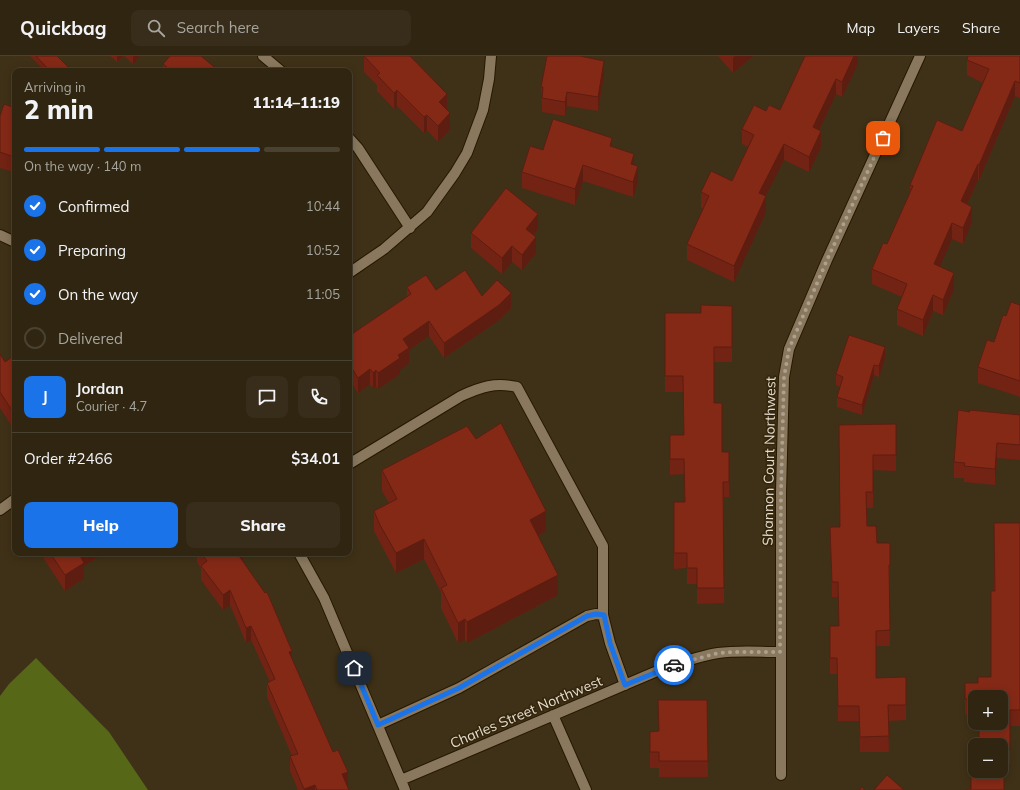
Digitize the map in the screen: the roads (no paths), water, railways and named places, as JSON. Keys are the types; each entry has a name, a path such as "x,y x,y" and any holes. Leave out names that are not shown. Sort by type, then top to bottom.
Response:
{"street":[{"path":"263,56 277,68"},
{"path":"352,271 384,249 427,212 455,173 467,153 483,110 490,79 491,56"},
{"name":"Shannon Court Northwest","path":"781,775 781,492 784,377 789,349 827,260 920,56"},
{"path":"352,141 358,148 410,228"},
{"path":"0,235 12,241"},
{"path":"352,462 461,396 478,388 504,384 517,387 603,546 604,615 610,643 625,685"},
{"path":"0,510 12,501"},
{"path":"301,556 324,598 405,790"},
{"path":"378,725 459,688 587,616 596,614 604,615"},
{"name":"Charles Street Northwest","path":"401,780 662,669 689,660 718,653 780,652"},
{"path":"553,715 586,790"}]}
